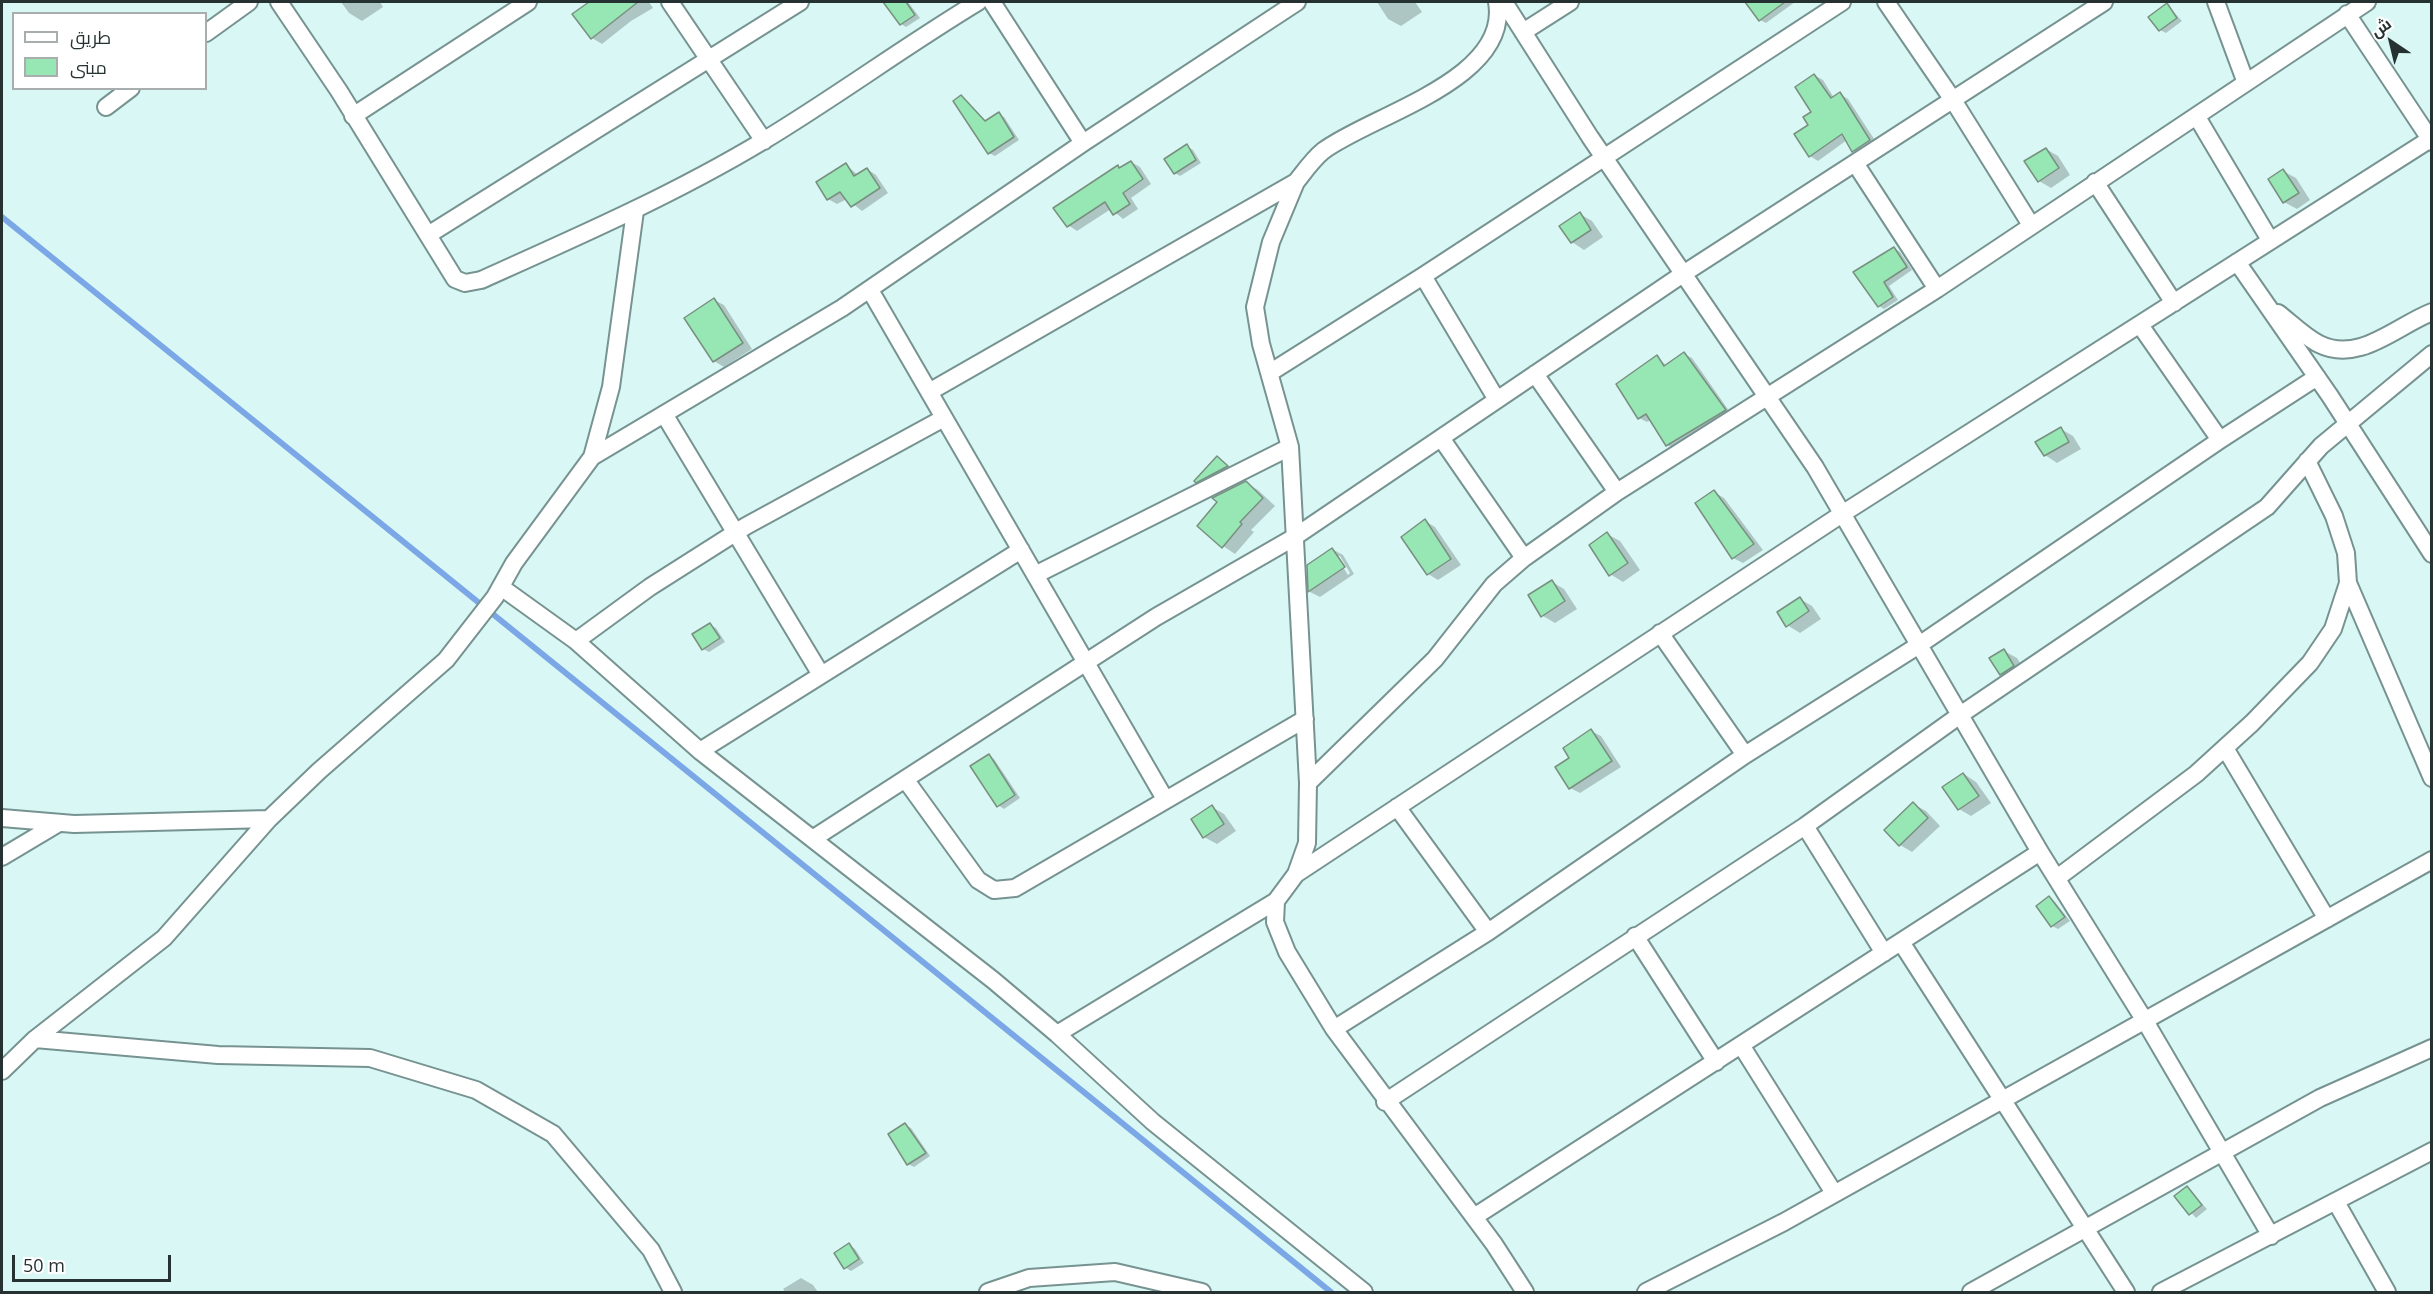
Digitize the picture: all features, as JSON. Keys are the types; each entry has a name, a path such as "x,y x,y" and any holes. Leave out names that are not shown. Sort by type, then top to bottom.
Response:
{"street":[{"path":"207,32 249,2"},
{"path":"279,2 455,279 465,283 481,280 635,212 764,141 978,2"},
{"path":"353,116 528,2"},
{"path":"670,2 764,141"},
{"path":"428,236 800,2"},
{"path":"992,2 1083,143"},
{"path":"592,457 870,290 1083,143 1297,2"},
{"path":"1057,1034 1276,901 1296,873 1307,843 1308,783 1293,538 1290,447 1271,372 1261,344 1255,307 1271,242 1296,182 1322,151 1430,94 1473,63 1493,40 1498,10 1497,2"},
{"path":"1504,2 1604,157 1815,467 2040,852 2145,1021 2271,1236"},
{"path":"1523,32 1570,2"},
{"path":"1271,372 1423,276 1842,2"},
{"path":"1886,2 1953,100 2031,225"},
{"path":"814,838 1156,617 1293,538 1683,274 2104,2"},
{"path":"2216,2 2246,83"},
{"path":"1308,783 1435,659 1494,584 1524,558 1617,492 1937,289 2367,2"},
{"path":"1296,873 1842,514 2270,240 2431,140 2348,14"},
{"path":"106,107 128,90"},
{"path":"2197,117 2270,240"},
{"path":"1855,164 1937,289"},
{"path":"929,392 1296,182"},
{"path":"2095,182 2174,303"},
{"path":"2,1071 35,1039 164,938 269,819 319,771 446,660 501,587 514,563 592,457 612,387 635,212"},
{"path":"2237,262 2317,377 2432,554"},
{"path":"1423,276 1497,400"},
{"path":"870,290 1165,799"},
{"path":"2265,304 2319,344 2342,351 2366,346 2432,312"},
{"path":"2140,325 2220,440"},
{"path":"1385,1102 1805,826 1960,715 2267,507 2297,476 2307,461 2347,424 2432,354"},
{"path":"1535,374 1617,492"},
{"path":"1334,1029 1488,932 1745,755 1919,645 2220,440 2317,377"},
{"path":"664,414 820,673"},
{"path":"576,641 650,587 735,533 944,418"},
{"path":"1441,438 1524,558"},
{"path":"1035,574 1290,447"},
{"path":"2307,461 2334,516 2346,553 2348,583 2432,778"},
{"path":"700,751 820,673 1021,550"},
{"path":"2057,878 2196,774 2310,663 2333,629 2348,583"},
{"path":"501,587 576,641 700,751 814,838 1057,1034 1153,1122 1364,1293"},
{"path":"1660,633 1745,755"},
{"path":"905,779 978,880 994,890 1015,888 1305,719"},
{"path":"2225,748 2327,919"},
{"path":"1397,807 1488,932"},
{"path":"2,818 59,823 269,819"},
{"path":"2,857 59,823"},
{"path":"1805,826 1884,953"},
{"path":"1474,1217 2040,852"},
{"path":"1646,1293 1784,1222 1834,1192 2004,1101 2432,860"},
{"path":"1276,901 1275,922 1287,952 1334,1029 1385,1102 1417,1138 1525,1293"},
{"path":"1635,936 1716,1062"},
{"path":"1901,942 2126,1293"},
{"path":"35,1039 218,1055 370,1058 476,1090 553,1134 651,1250 674,1293"},
{"path":"1741,1045 1834,1192"},
{"path":"1971,1293 2320,1098 2432,1048"},
{"path":"2161,1293 2432,1151"},
{"path":"2336,1202 2387,1293"},
{"path":"988,1293 1029,1278 1115,1272 1202,1293"}],"building":[{"path":"589,2 638,2 591,39 572,14"},
{"path":"883,2 906,2 915,15 900,25"},
{"path":"1745,2 1785,2 1759,21"},
{"path":"2167,3 2177,18 2159,31 2148,17"},
{"path":"1814,74 1831,98 1840,92 1870,140 1852,152 1842,134 1809,157 1794,134 1808,125 1803,117 1811,112 1795,87"},
{"path":"961,95 985,121 999,112 1014,137 988,154 953,101"},
{"path":"1187,144 1196,160 1174,174 1164,159"},
{"path":"2046,148 2059,168 2038,182 2024,161"},
{"path":"1131,161 1143,179 1123,193 1130,204 1113,215 1105,202 1067,227 1053,208 1118,165 1119,168"},
{"path":"846,163 854,176 867,168 880,188 851,207 840,192 827,200 816,182"},
{"path":"2283,169 2299,193 2283,203 2268,179"},
{"path":"1580,212 1591,230 1571,243 1559,226"},
{"path":"1894,247 1907,267 1884,282 1893,297 1878,307 1853,272"},
{"path":"714,298 743,343 713,362 684,318"},
{"path":"1684,352 1726,410 1666,446 1646,414 1638,419 1616,384 1657,355 1664,366"},
{"path":"2061,427 2069,442 2044,456 2035,442"},
{"path":"1217,456 1228,466 1196,483 1194,481"},
{"path":"1246,481 1263,498 1240,522 1242,524 1222,548 1197,526 1217,502 1212,498"},
{"path":"1714,490 1754,544 1732,559 1695,503"},
{"path":"1425,519 1451,559 1427,575 1401,537"},
{"path":"1607,532 1628,563 1609,576 1589,545"},
{"path":"1332,548 1345,567 1308,592 1307,565"},
{"path":"1552,580 1565,601 1541,617 1528,595"},
{"path":"1800,597 1809,611 1786,627 1777,612"},
{"path":"710,623 720,638 702,650 692,634"},
{"path":"2004,649 2014,666 2000,675 1989,658"},
{"path":"1591,729 1612,761 1569,789 1555,767 1569,758 1563,748"},
{"path":"989,754 1015,795 997,807 970,766"},
{"path":"1963,773 1979,796 1958,810 1942,787"},
{"path":"1913,802 1928,818 1899,846 1884,830"},
{"path":"1212,805 1224,824 1203,838 1191,819"},
{"path":"2049,896 2065,917 2051,927 2036,906"},
{"path":"905,1123 926,1153 907,1165 888,1134"},
{"path":"2187,1186 2202,1205 2189,1215 2174,1196"},
{"path":"849,1243 859,1259 844,1269 834,1253"}],"waterway":[{"path":"2,217 1331,1292"}]}
